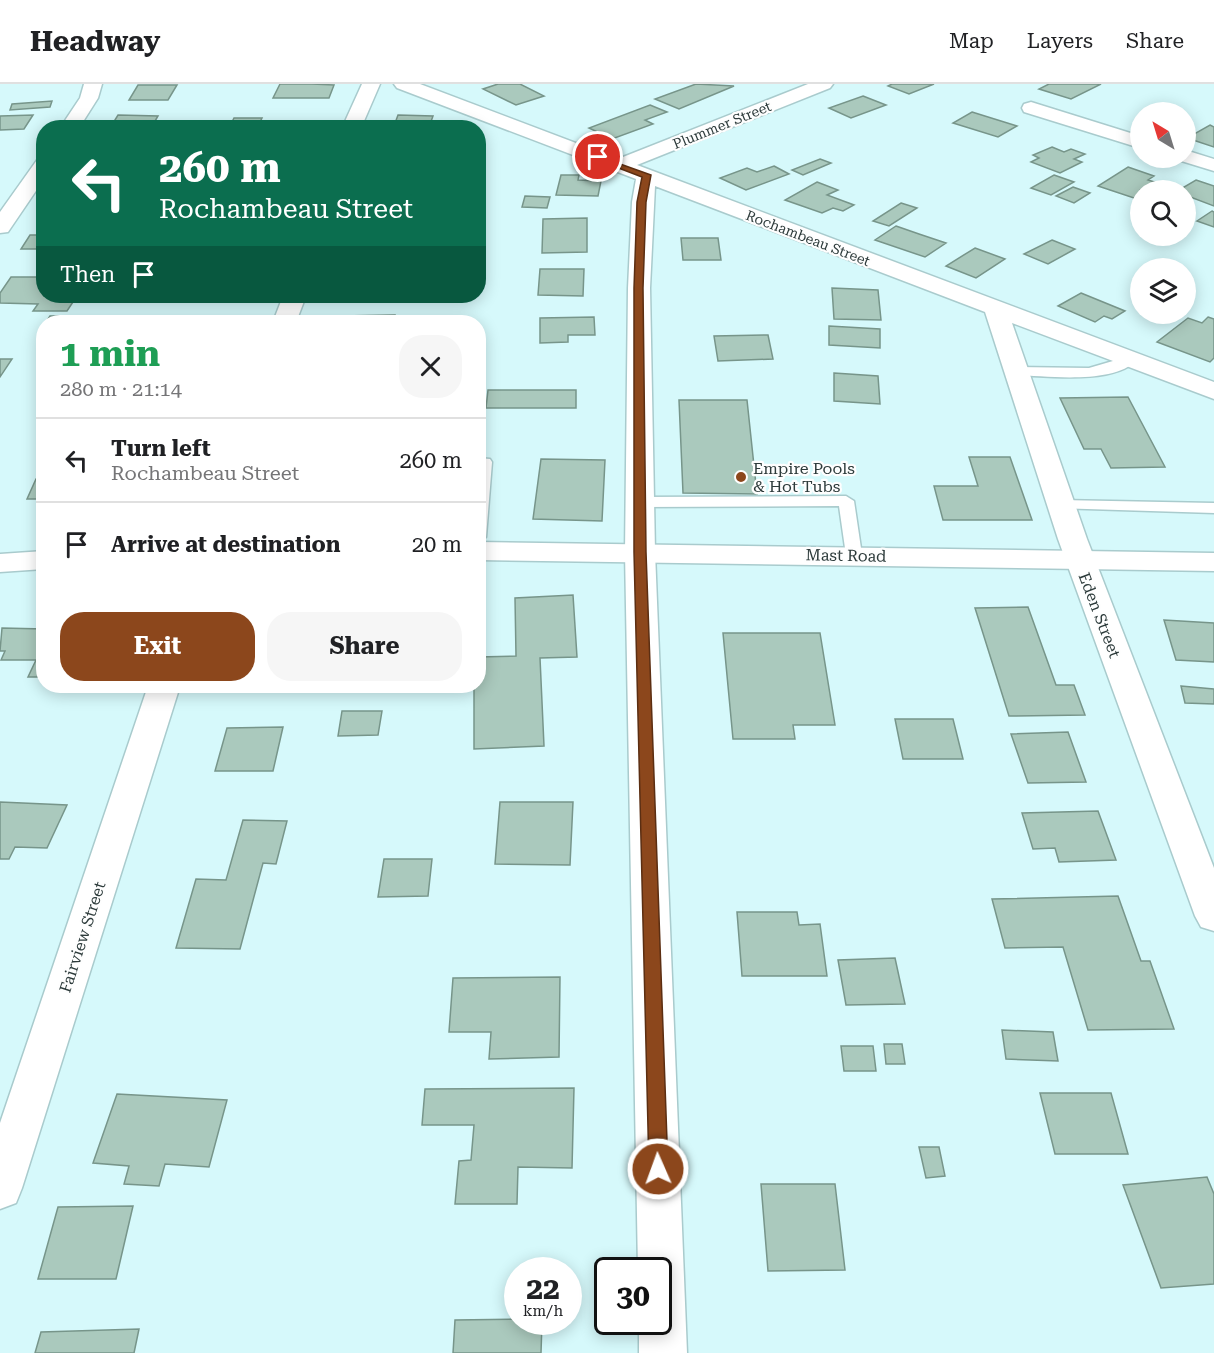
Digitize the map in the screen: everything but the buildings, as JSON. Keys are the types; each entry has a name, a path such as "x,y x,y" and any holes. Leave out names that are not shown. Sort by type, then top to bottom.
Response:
{"street":[{"path":"74,120 89,98 93,84"},
{"path":"354,120 361,100 371,84"},
{"path":"412,88 444,84"},
{"name":"Plummer Street","path":"633,170 824,84"},
{"name":"Rochambeau Street","path":"412,88 1214,391"},
{"path":"1031,108 1130,139"},
{"path":"1196,159 1214,165"},
{"path":"633,170 642,202 639,288 640,552 663,1353"},
{"path":"0,227 36,175"},
{"name":"Eden Street","path":"996,310 1014,371 1079,560 1214,916"},
{"name":"Mast Road","path":"486,551 1214,562"},
{"path":"0,563 36,561"},
{"name":"Fairview Street","path":"0,1188 162,693"}],"lane":[{"path":"1014,371 1100,371 1115,369 1130,360"},
{"path":"640,502 846,501 854,555"},
{"path":"1060,505 1214,507"}],"place":[{"name":"Empire Pools & Hot Tubs","path":"741,477"}],"route":[{"path":"598,157 647,175 642,202 639,288 639,525 658,1169"}]}
